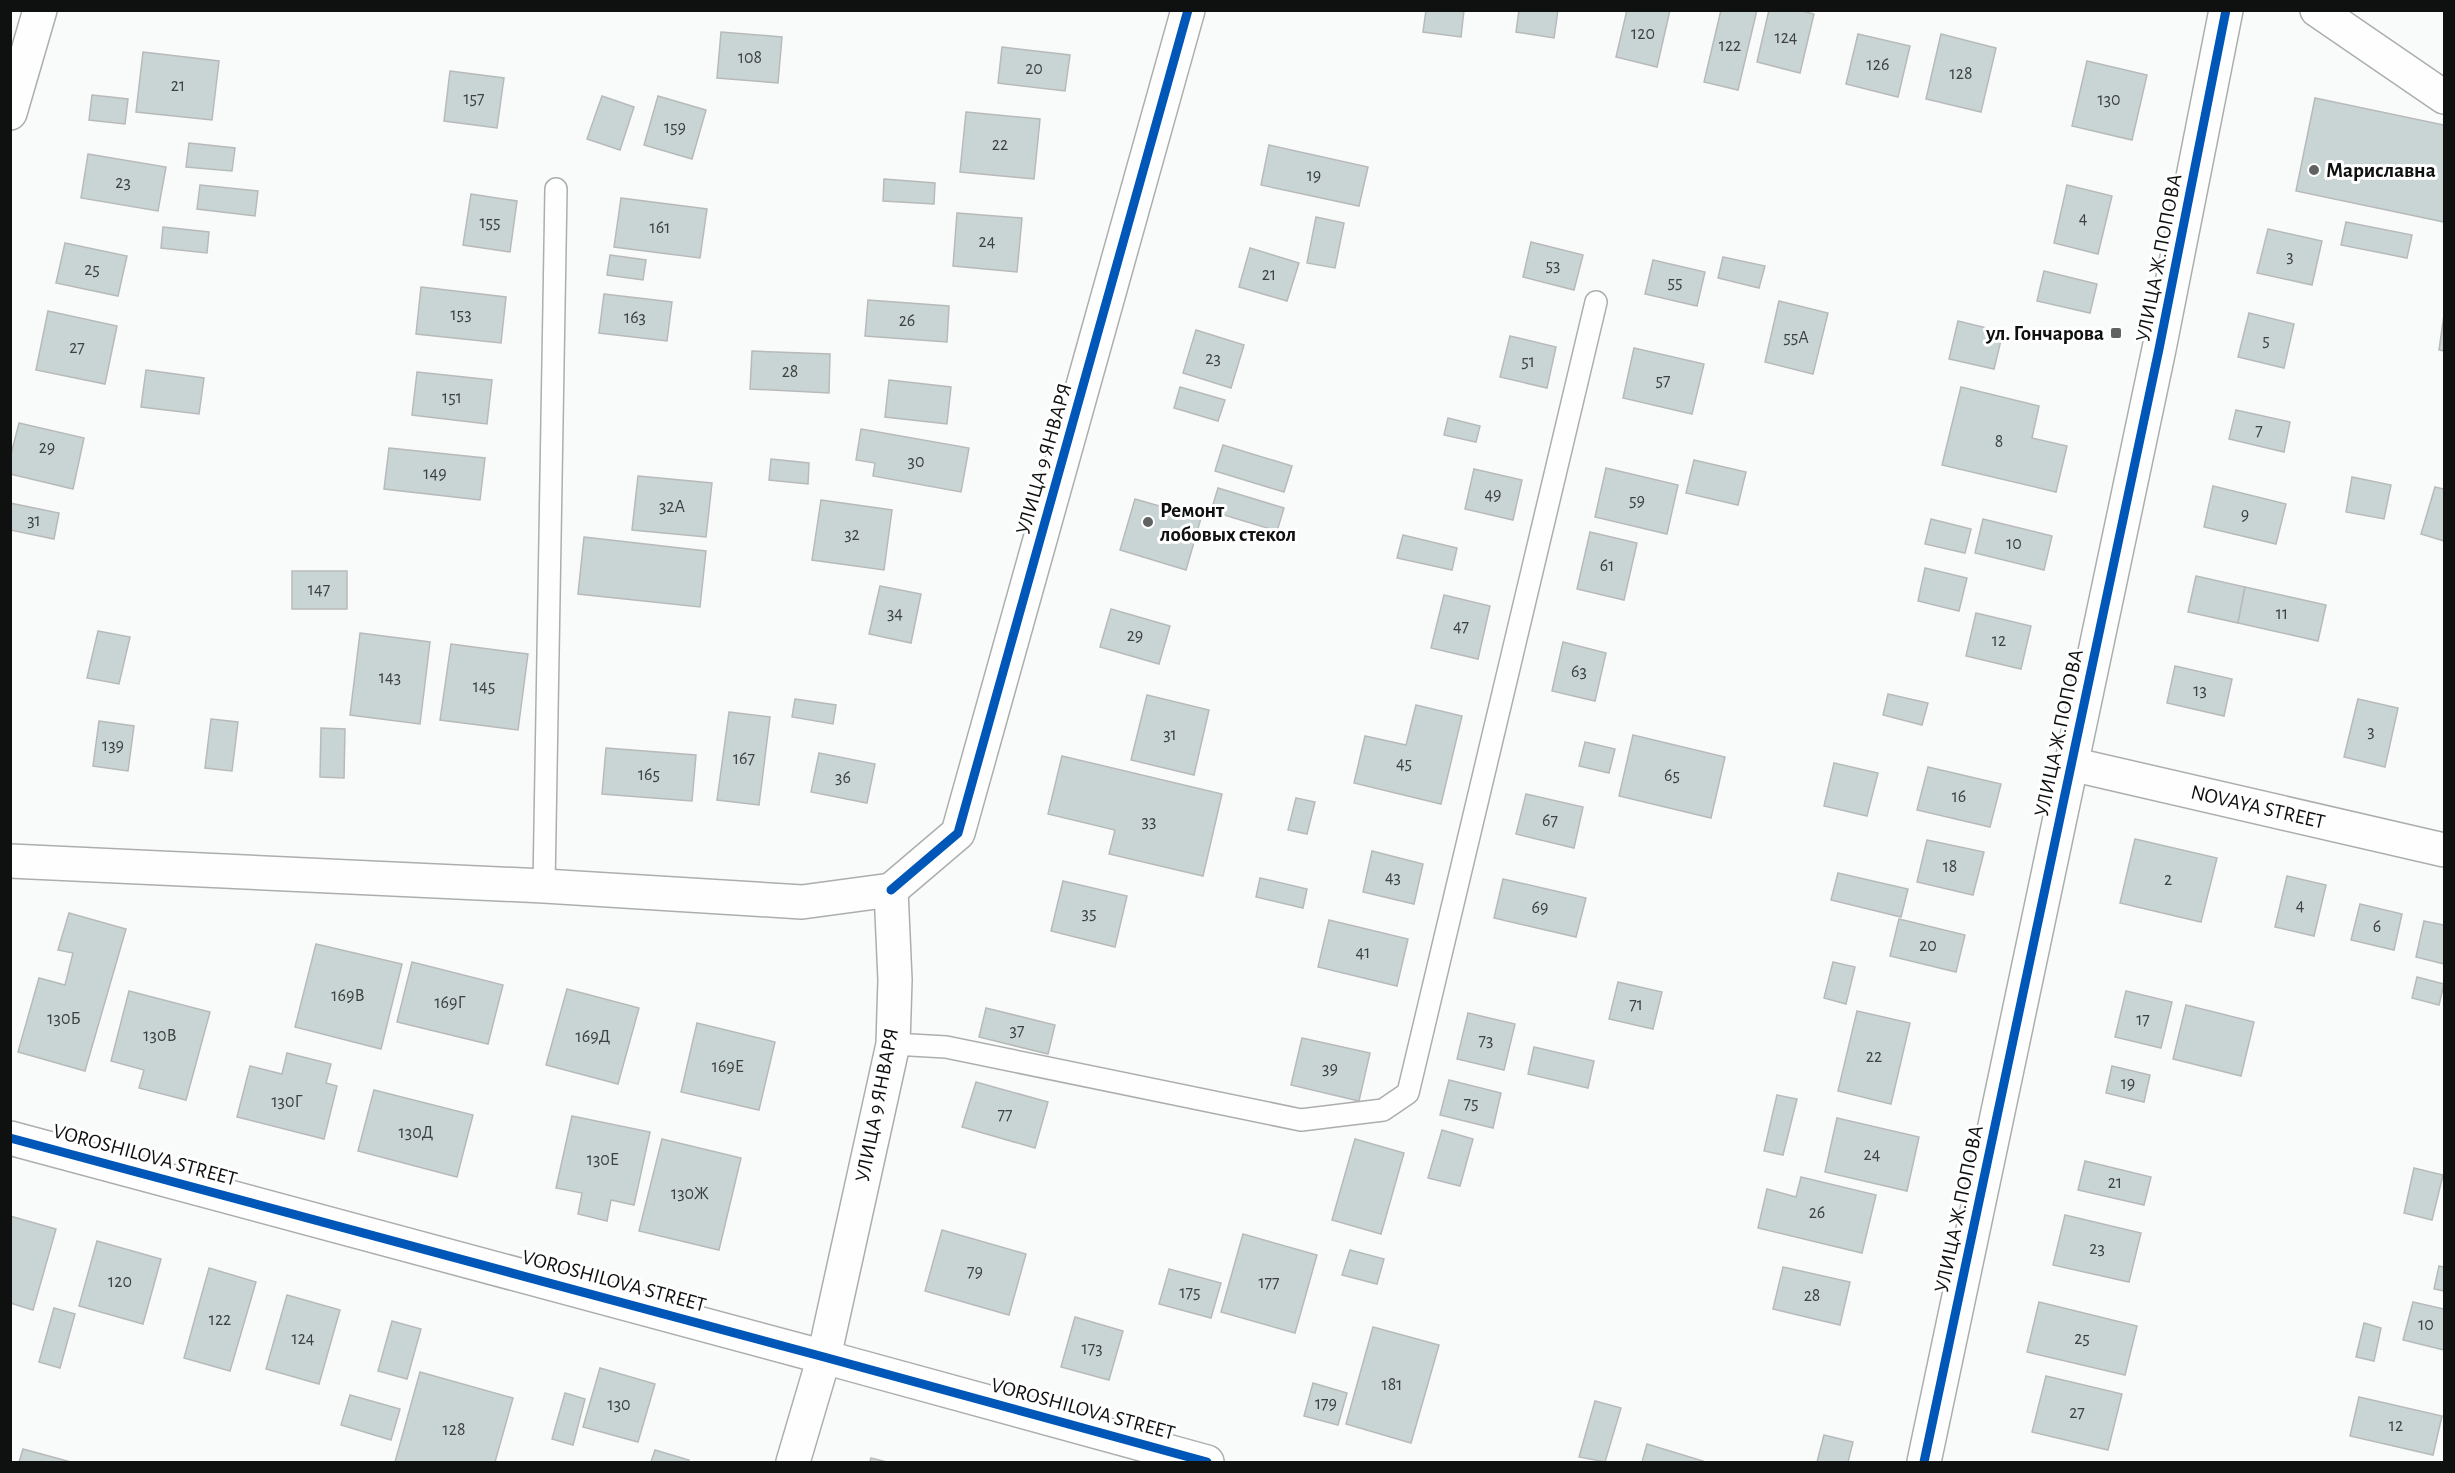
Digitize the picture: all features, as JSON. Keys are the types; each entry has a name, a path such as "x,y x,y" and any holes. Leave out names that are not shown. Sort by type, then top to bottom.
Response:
{"street":[{"path":"10,113 40,10"},
{"name":"УЛИЦА 9 ЯНВАРЯ","path":"793,1462 824,1357 893,1044 895,980 891,890 958,833 1188,10"},
{"name":"УЛИЦА Ж.ПОПОВА","path":"1924,1462 2159,349 2226,10"},
{"path":"2317,10 2444,97"},
{"name":"NOVAYA STREET","path":"2071,764 2445,850"},
{"path":"10,861 544,886 802,902 891,890"},
{"name":"VOROSHILOVA STREET","path":"10,1138 1207,1462"}],"lane":[{"path":"544,886 556,189"},
{"path":"893,1044 946,1047 1301,1120 1383,1110 1408,1093 1596,302"}],"building":[{"path":"1426,10 1464,10 1461,37 1423,32"},
{"path":"1519,10 1558,10 1554,38 1516,32"},
{"path":"1627,10 1670,10 1657,67 1616,57"},
{"path":"1721,10 1757,10 1738,90 1704,82"},
{"path":"1769,10 1798,10 1814,14 1800,73 1757,62"},
{"path":"721,32 782,37 778,83 717,78"},
{"path":"1858,34 1910,46 1898,97 1846,84"},
{"path":"1941,34 1996,48 1981,112 1926,99"},
{"path":"1002,47 1070,55 1065,91 998,83"},
{"path":"143,52 219,61 212,120 136,112"},
{"path":"2087,61 2147,75 2132,140 2072,126"},
{"path":"450,71 504,78 497,128 444,121"},
{"path":"92,95 128,99 125,124 89,120"},
{"path":"602,96 634,107 620,150 587,139"},
{"path":"658,96 706,110 692,159 644,145"},
{"path":"2315,98 2444,125 2444,222 2296,191"},
{"path":"966,112 1040,119 1034,179 960,172"},
{"path":"189,143 235,148 232,171 186,167"},
{"path":"1269,145 1368,167 1359,206 1261,185"},
{"path":"88,154 166,167 158,211 81,198"},
{"path":"884,179 935,183 934,204 883,201"},
{"path":"200,185 258,191 255,216 197,209"},
{"path":"2067,185 2112,196 2098,254 2054,243"},
{"path":"471,194 517,201 510,252 463,245"},
{"path":"621,198 707,209 700,258 614,247"},
{"path":"957,213 1022,218 1017,272 953,266"},
{"path":"1316,217 1344,223 1335,268 1307,263"},
{"path":"2346,222 2412,235 2407,258 2341,245"},
{"path":"163,227 209,232 207,253 161,248"},
{"path":"2268,229 2322,241 2312,285 2257,273"},
{"path":"1531,242 1583,255 1574,290 1523,277"},
{"path":"65,243 127,256 118,296 56,283"},
{"path":"1250,248 1299,263 1287,301 1239,287"},
{"path":"610,255 646,260 643,280 607,275"},
{"path":"1723,257 1765,266 1759,288 1718,278"},
{"path":"1653,260 1705,272 1697,306 1645,294"},
{"path":"2044,271 2097,284 2090,313 2037,301"},
{"path":"421,287 506,297 501,343 416,334"},
{"path":"604,294 672,302 667,341 599,333"},
{"path":"868,300 949,306 947,342 865,336"},
{"path":"1779,301 1828,313 1813,374 1765,362"},
{"path":"48,311 117,326 105,384 36,370"},
{"path":"2249,313 2294,324 2284,368 2238,357"},
{"path":"2444,315 2444,351 2439,350"},
{"path":"1958,321 2003,332 1994,369 1949,359"},
{"path":"1196,330 1244,345 1231,388 1183,373"},
{"path":"1510,336 1556,347 1547,388 1500,377"},
{"path":"1634,348 1704,364 1692,414 1623,398"},
{"path":"752,351 830,354 829,393 750,389"},
{"path":"146,370 204,378 199,414 141,407"},
{"path":"417,372 492,380 487,424 412,415"},
{"path":"889,380 951,387 947,424 885,417"},
{"path":"1180,387 1225,400 1218,421 1174,408"},
{"path":"1961,387 2039,406 2032,438 2067,446 2056,492 1942,465"},
{"path":"2236,410 2290,422 2284,452 2229,439"},
{"path":"1448,418 1480,426 1476,442 1444,435"},
{"path":"19,423 84,438 73,489 10,474 10,458"},
{"path":"861,429 969,448 961,492 873,476 875,463 856,460"},
{"path":"1223,445 1292,466 1284,492 1215,471"},
{"path":"389,448 485,458 480,500 384,489"},
{"path":"771,459 809,463 808,484 769,480"},
{"path":"1694,460 1746,472 1738,505 1686,493"},
{"path":"1606,468 1678,485 1667,534 1595,517"},
{"path":"1474,469 1522,480 1513,520 1465,509"},
{"path":"638,476 712,483 706,537 632,530"},
{"path":"2352,477 2391,485 2384,519 2346,512"},
{"path":"2213,486 2286,504 2276,544 2204,527"},
{"path":"2435,487 2444,489 2444,541 2421,534"},
{"path":"1218,488 1284,508 1277,531 1211,511"},
{"path":"1135,499 1201,518 1186,570 1120,550"},
{"path":"821,500 892,510 884,570 812,560"},
{"path":"10,503 59,513 54,539 10,530"},
{"path":"1931,519 1971,529 1965,553 1925,544"},
{"path":"1983,519 2052,536 2044,570 1975,553"},
{"path":"1590,532 1637,543 1624,600 1577,589"},
{"path":"1403,535 1457,548 1452,570 1397,558"},
{"path":"584,537 706,551 700,607 578,594"},
{"path":"1925,568 1967,578 1959,611 1918,601"},
{"path":"292,571 347,571 347,609 292,609"},
{"path":"2196,576 2245,587 2238,623 2188,612"},
{"path":"880,586 921,594 911,643 869,634"},
{"path":"2245,587 2326,605 2318,641 2238,623"},
{"path":"1444,595 1490,606 1478,659 1431,648"},
{"path":"1111,609 1170,626 1159,664 1100,647"},
{"path":"1976,613 2031,626 2021,669 1966,656"},
{"path":"98,631 130,637 119,684 87,678"},
{"path":"360,633 430,642 420,724 350,715"},
{"path":"1563,642 1606,653 1595,701 1552,691"},
{"path":"451,644 528,654 518,730 440,720"},
{"path":"2175,666 2232,679 2224,716 2167,703"},
{"path":"1888,694 1928,703 1922,725 1883,715"},
{"path":"1147,695 1209,710 1194,775 1131,760"},
{"path":"795,699 836,705 833,724 792,717"},
{"path":"2358,699 2398,708 2385,767 2344,757"},
{"path":"1416,705 1462,716 1441,804 1354,783 1365,736 1406,745"},
{"path":"729,712 770,717 759,805 717,800"},
{"path":"211,719 238,722 232,771 205,768"},
{"path":"99,721 134,726 128,771 93,766"},
{"path":"321,728 345,729 344,778 320,777"},
{"path":"1633,735 1725,757 1711,818 1619,796"},
{"path":"1585,742 1615,749 1609,773 1579,766"},
{"path":"606,748 696,755 692,801 602,794"},
{"path":"819,753 875,764 867,803 811,792"},
{"path":"1062,756 1222,794 1203,876 1109,854 1115,830 1048,814"},
{"path":"1834,763 1878,773 1867,816 1824,806"},
{"path":"1928,767 2001,784 1990,827 1917,810"},
{"path":"1526,794 1583,807 1574,848 1516,834"},
{"path":"1296,798 1315,802 1307,834 1288,830"},
{"path":"2135,839 2217,858 2201,922 2120,903"},
{"path":"1927,840 1984,852 1973,895 1917,882"},
{"path":"1372,851 1423,864 1414,904 1363,892"},
{"path":"1838,873 1908,889 1901,917 1831,900"},
{"path":"2287,876 2326,885 2314,936 2275,927"},
{"path":"1260,878 1307,889 1303,908 1256,897"},
{"path":"1503,879 1586,898 1576,937 1494,918"},
{"path":"1063,881 1127,896 1115,947 1051,931"},
{"path":"2360,904 2402,914 2394,950 2351,940"},
{"path":"69,913 126,929 85,1071 18,1052 39,978 65,985 73,953 58,950"},
{"path":"1899,919 1965,935 1956,972 1890,956"},
{"path":"1329,920 1408,939 1397,986 1318,967"},
{"path":"2424,921 2444,925 2444,964 2416,957"},
{"path":"316,944 402,964 381,1049 295,1027"},
{"path":"412,962 503,985 488,1044 397,1022"},
{"path":"1833,962 1855,967 1846,1004 1824,998"},
{"path":"2417,977 2444,984 2439,1005 2412,998"},
{"path":"1618,982 1662,992 1653,1029 1609,1019"},
{"path":"567,989 639,1008 618,1084 546,1065"},
{"path":"129,991 210,1012 186,1100 139,1088 144,1070 111,1061"},
{"path":"2126,991 2172,1002 2161,1048 2115,1037"},
{"path":"2186,1005 2254,1022 2241,1076 2173,1059"},
{"path":"986,1008 1055,1025 1048,1054 979,1037"},
{"path":"1857,1011 1910,1023 1891,1104 1838,1091"},
{"path":"1468,1013 1515,1024 1504,1070 1457,1059"},
{"path":"697,1023 775,1042 759,1110 681,1092"},
{"path":"1302,1038 1370,1053 1359,1101 1291,1085"},
{"path":"1534,1047 1594,1061 1588,1088 1528,1074"},
{"path":"287,1053 331,1064 326,1083 337,1086 324,1139 237,1117 250,1066 282,1074"},
{"path":"2112,1066 2150,1075 2144,1102 2106,1093"},
{"path":"1449,1080 1501,1093 1493,1128 1440,1115"},
{"path":"976,1082 1048,1102 1035,1148 962,1127"},
{"path":"374,1090 473,1115 457,1177 358,1151"},
{"path":"1777,1095 1797,1099 1783,1155 1764,1151"},
{"path":"572,1116 650,1132 634,1205 611,1200 607,1221 578,1214 582,1193 556,1188"},
{"path":"1837,1118 1919,1137 1907,1191 1825,1172"},
{"path":"1442,1130 1473,1139 1460,1186 1428,1178"},
{"path":"662,1139 741,1158 719,1250 639,1231"},
{"path":"1355,1139 1404,1153 1381,1234 1332,1220"},
{"path":"2085,1161 2151,1177 2144,1205 2078,1190"},
{"path":"2414,1168 2443,1175 2432,1220 2404,1213"},
{"path":"1801,1177 1876,1195 1862,1253 1758,1228 1767,1189 1796,1197"},
{"path":"2065,1215 2141,1233 2129,1282 2053,1265"},
{"path":"10,1216 56,1229 33,1310 10,1303"},
{"path":"942,1230 1026,1254 1009,1315 925,1291"},
{"path":"1243,1234 1317,1255 1295,1333 1221,1312"},
{"path":"97,1241 161,1259 143,1324 79,1306"},
{"path":"1350,1250 1384,1259 1377,1284 1342,1275"},
{"path":"2439,1266 2444,1267 2444,1291 2434,1289"},
{"path":"1783,1267 1850,1282 1840,1325 1773,1309"},
{"path":"209,1268 256,1282 230,1371 184,1358"},
{"path":"1169,1269 1221,1283 1211,1318 1159,1304"},
{"path":"287,1295 340,1310 319,1384 266,1369"},
{"path":"2039,1302 2137,1326 2125,1375 2027,1352"},
{"path":"2413,1302 2444,1309 2444,1350 2403,1340"},
{"path":"54,1308 75,1314 60,1368 39,1362"},
{"path":"1075,1317 1123,1331 1109,1380 1061,1367"},
{"path":"392,1321 421,1329 407,1379 378,1371"},
{"path":"2364,1323 2381,1328 2374,1361 2356,1357"},
{"path":"1373,1327 1439,1345 1411,1443 1346,1424"},
{"path":"600,1368 655,1384 638,1442 583,1427"},
{"path":"420,1372 513,1398 495,1462 395,1462"},
{"path":"2046,1376 2122,1394 2108,1450 2032,1432"},
{"path":"1313,1383 1347,1393 1338,1425 1304,1416"},
{"path":"565,1393 585,1399 573,1445 552,1439"},
{"path":"350,1395 400,1409 391,1440 341,1425"},
{"path":"2359,1397 2442,1416 2433,1455 2350,1436"},
{"path":"1595,1401 1621,1408 1605,1462 1579,1457"},
{"path":"1824,1435 1853,1442 1848,1462 1817,1462"},
{"path":"1647,1444 1703,1461 1703,1462 1642,1462"},
{"path":"23,1449 71,1462 19,1462"},
{"path":"655,1450 689,1460 689,1462 651,1462"},
{"path":"871,1458 887,1462 870,1462"}],"cycle path":[{"path":"891,890 958,833 1188,10"},
{"path":"1924,1462 2159,349 2226,10"},
{"path":"10,1138 1207,1462"}],"place":[{"name":"Мариславна","path":"2314,170"},
{"name":"ул. Гончарова","path":"2116,333"},
{"name":"Ремонт лобовых стекол","path":"1148,522"}]}
